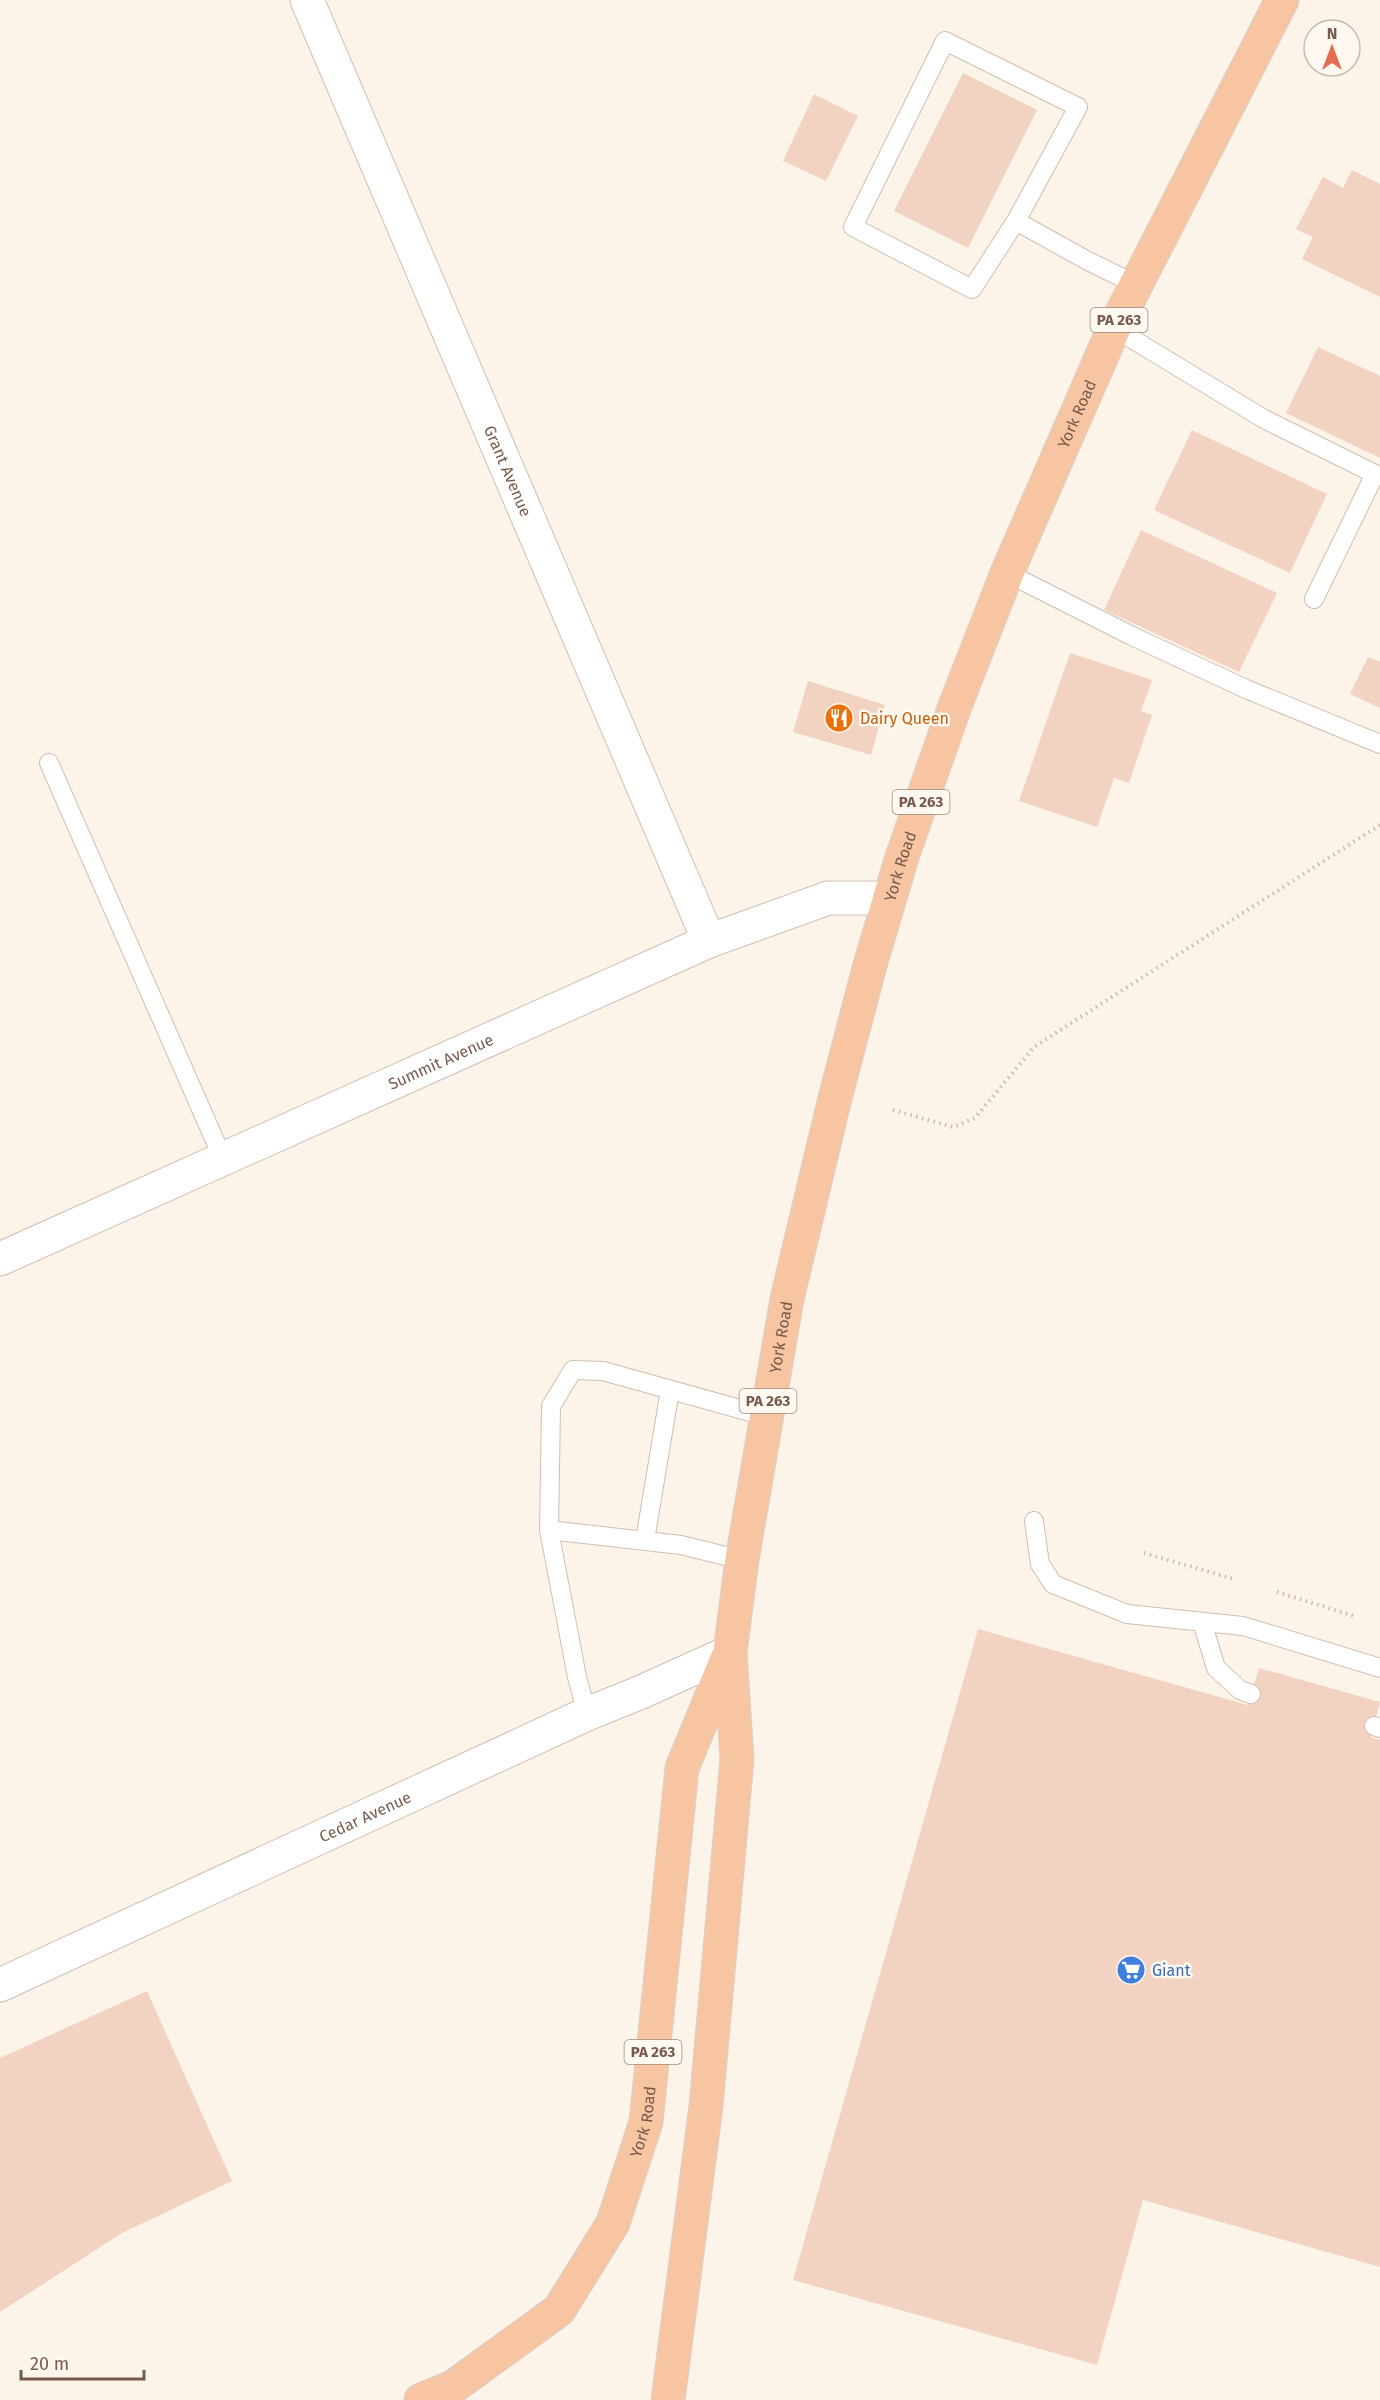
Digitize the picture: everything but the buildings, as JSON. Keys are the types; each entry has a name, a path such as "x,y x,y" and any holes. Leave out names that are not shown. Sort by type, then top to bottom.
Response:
{"highway":[{"name":"York Road","path":"668,2400 706,2106 737,1759 730,1652 765,1416 802,1233 834,1102 889,898 955,706 1007,573 1114,328 1281,0"},
{"name":"York Road","path":"421,2400 453,2387 559,2310 613,2223 646,2122 682,1768 730,1652"}],"street":[{"name":"Grant Avenue","path":"307,0 709,941"},
{"name":"Summit Avenue","path":"0,1259 709,941 828,898 889,898"},
{"name":"Cedar Avenue","path":"0,1985 587,1714 730,1652"}],"lane":[{"path":"945,41 1078,108 1016,221 972,290 853,227 945,41"},
{"path":"1016,221 1137,285"},
{"path":"1114,328 1264,419 1377,475 1314,599"},
{"path":"1007,573 1132,636 1246,689 1380,744"},
{"path":"49,763 223,1159"},
{"path":"587,1714 577,1677 549,1530 551,1406 573,1370 603,1371 765,1416"},
{"path":"645,1540 670,1390"},
{"path":"1034,1521 1040,1564 1053,1584 1126,1614 1243,1626 1380,1668"},
{"path":"549,1530 681,1545 742,1560"},
{"path":"1202,1622 1216,1668 1240,1690 1251,1694"}],"path":[{"path":"893,1110 953,1127 975,1118 1034,1047 1380,825"},
{"path":"1144,1553 1234,1580"},
{"path":"1277,1593 1354,1616"}],"place":[{"name":"Dairy Queen","path":"839,718"},
{"name":"Giant","path":"1131,1970"}]}
